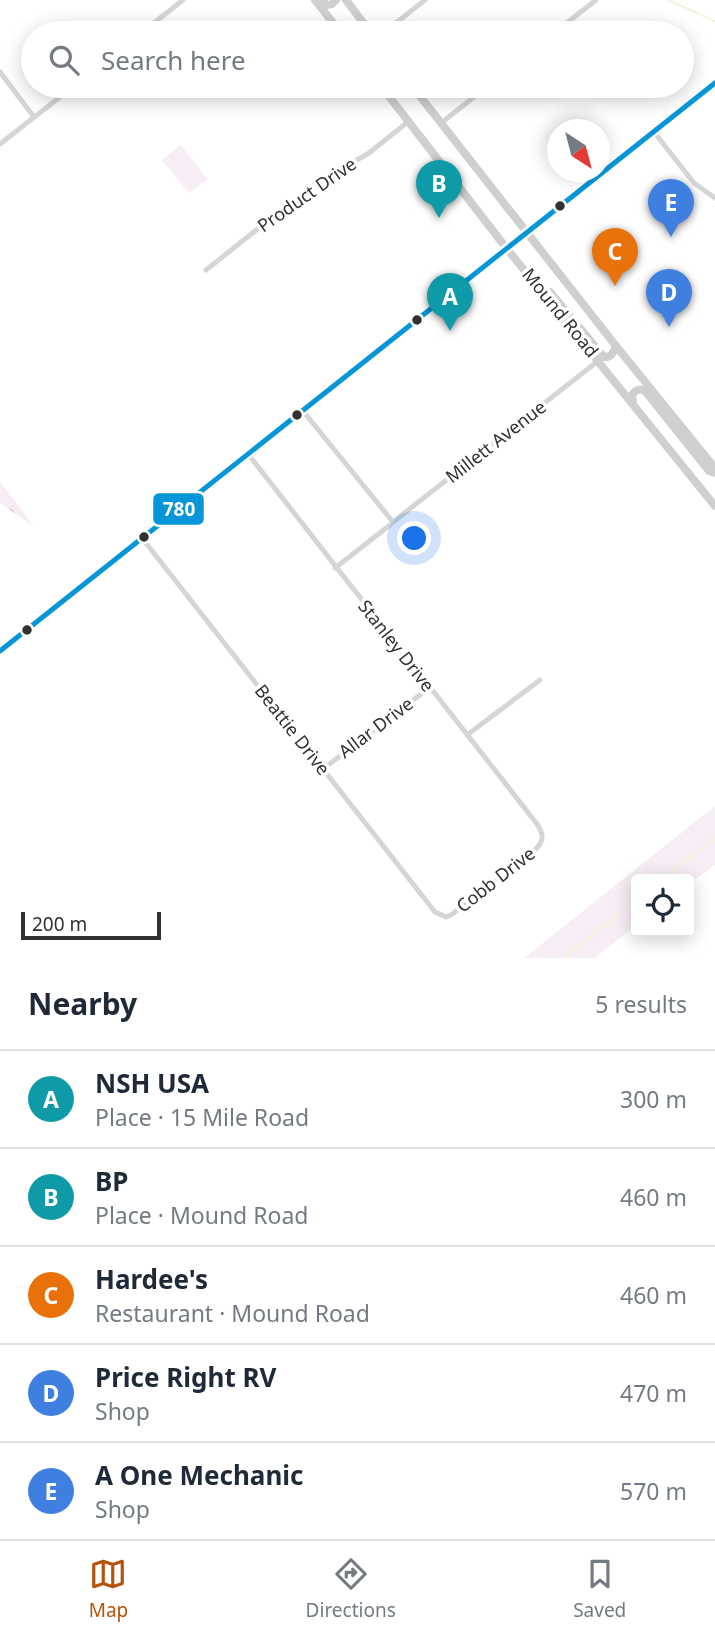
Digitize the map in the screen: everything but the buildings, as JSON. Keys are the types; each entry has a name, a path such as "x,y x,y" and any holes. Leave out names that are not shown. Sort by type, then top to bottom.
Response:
{"main road":[{"path":"315,0 332,21"},
{"path":"322,0 327,5 336,0"},
{"path":"346,0 362,21"},
{"path":"0,651 715,83"},
{"name":"Mound Road","path":"393,98 507,249 715,506"},
{"name":"Mound Road","path":"421,98 715,470"},
{"path":"522,266 537,277 604,357 611,355 616,346"},
{"path":"633,404 633,393 638,390 645,391 709,471 715,470"}],"street":[{"path":"156,21 183,0"},
{"path":"398,21 425,0"},
{"path":"569,21 596,0"},
{"path":"0,72 34,117"},
{"path":"0,144 59,98"},
{"path":"441,123 473,98"},
{"name":"Product Drive","path":"206,270 299,196 369,153 409,121"},
{"path":"654,132 694,183 715,198"},
{"name":"Millett Avenue","path":"335,568 598,361"},
{"path":"303,411 391,524"},
{"name":"Stanley Drive","path":"248,454 537,824 543,839"},
{"name":"Beattie Drive","path":"142,538 431,908 446,917"},
{"path":"467,735 540,680"},
{"name":"Allar Drive","path":"323,769 429,688"},
{"name":"Cobb Drive","path":"446,917 454,914 536,849 543,839"}],"green space":[{"path":"181,145 207,179 189,193 162,160"},
{"path":"0,481 34,527 0,503"},
{"path":"715,806 715,865 694,880 694,874 631,874 631,929 595,958 524,958"}],"waterway":[{"path":"668,0 715,21"},
{"path":"668,874 715,838"},
{"path":"563,958 631,904"}],"transit line":[{"name":"780","path":"0,651 715,83"}],"place":[{"name":"BP","path":"439,218"},
{"name":"A One Mechanic","path":"671,237"},
{"name":"Hardee's","path":"615,286"},
{"name":"Price Right RV","path":"669,327"},
{"name":"NSH USA","path":"450,331"}]}
